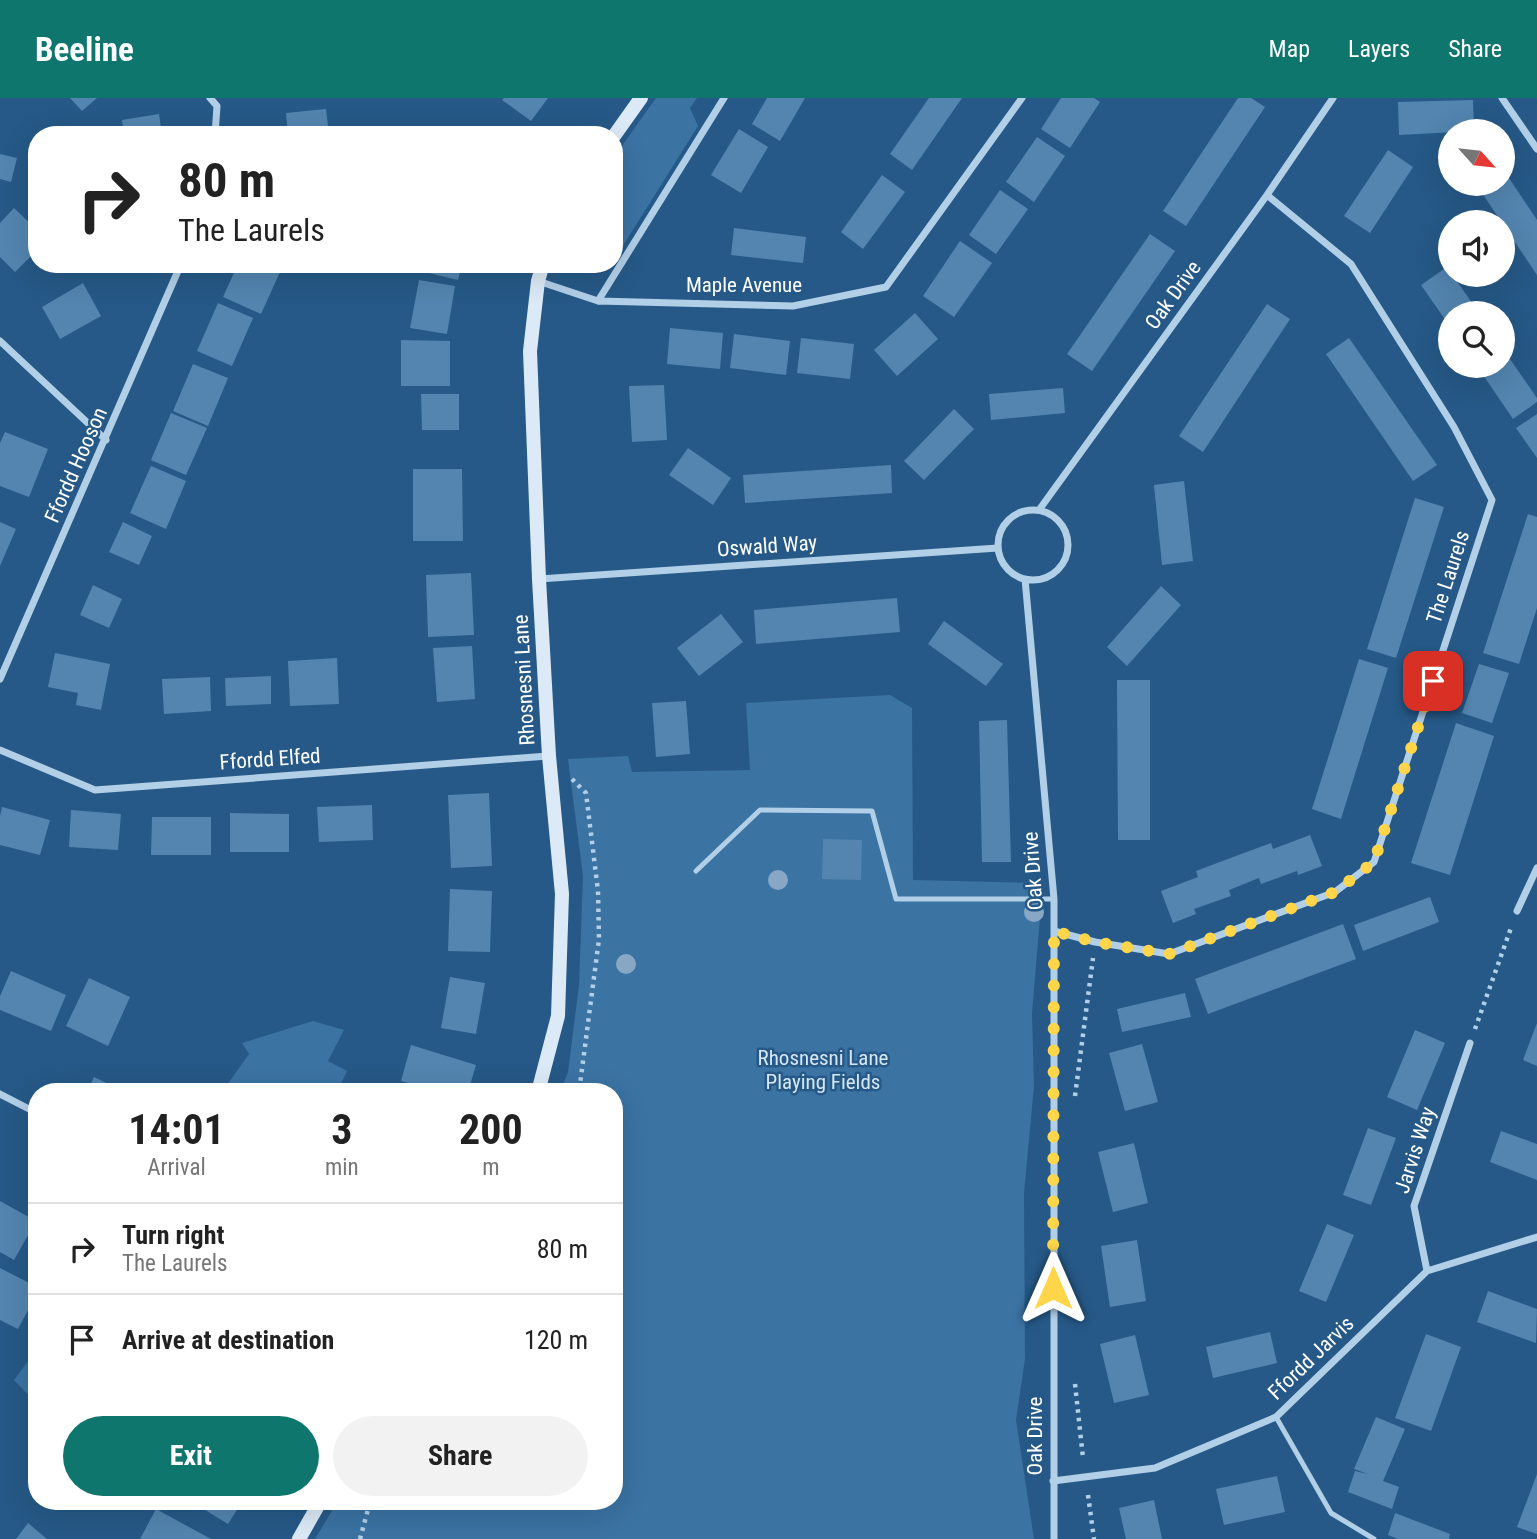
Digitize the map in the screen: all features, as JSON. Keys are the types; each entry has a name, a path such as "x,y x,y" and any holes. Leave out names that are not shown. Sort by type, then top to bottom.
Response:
{"main road":[{"path":"621,126 641,98"},
{"name":"Rhosnesni Lane","path":"540,273 530,351 549,756 562,894 558,1016 540,1083"},
{"path":"299,1539 315,1510"}],"street":[{"path":"210,98 217,106 216,126"},
{"path":"623,259 724,98"},
{"name":"Maple Avenue","path":"538,281 597,301 793,306 886,287 1022,98"},
{"name":"Oak Drive","path":"1039,510 1267,195 1333,98"},
{"path":"1502,98 1537,149"},
{"name":"The Laurels","path":"1054,931 1095,942 1169,954 1335,892 1374,862 1492,500 1454,427 1351,264 1267,195"},
{"name":"Ffordd Hooson","path":"0,679 177,273"},
{"path":"597,301 615,273"},
{"path":"0,341 106,440"},
{"path":"1028,510 1049,513 1065,530 1068,541 1064,562 1047,577 1025,579 1014,575 1006,568 998,548 1002,527 1009,519 1028,510"},
{"name":"Oswald Way","path":"539,579 998,548"},
{"name":"Oak Drive","path":"1025,579 1054,900 1054,1539"},
{"name":"Ffordd Elfed","path":"0,750 95,790 549,756"},
{"path":"1517,911 1537,868"},
{"name":"Jarvis Way","path":"1427,1271 1414,1206 1470,1043"},
{"path":"0,1094 28,1108"},
{"name":"Ffordd Jarvis","path":"1053,1480 1155,1468 1276,1417 1427,1271 1537,1237"}],"lane":[{"path":"696,872 760,810 872,811 896,899 1054,900"},
{"path":"1276,1417 1331,1513 1374,1539"}],"path":[{"path":"549,756 586,793 598,891 599,939 580,1083"},
{"path":"1470,1043 1517,911"},
{"path":"1074,1097 1095,942"},
{"path":"1074,1374 1094,1539"},
{"path":"360,1539 368,1510"}],"green space":[{"path":"656,98 697,98 690,108 698,126 623,246 623,144"},
{"name":"Rhosnesni Lane Playing Fields","path":"890,695 912,708 913,880 1043,883 1032,1013 1034,1086 1024,1193 1025,1359 1016,1420 1034,1539 315,1539 332,1510 623,1510 623,1083 564,1083 568,1072 579,985 583,876 568,759 628,756 632,772 750,770 746,703"},
{"path":"313,1021 344,1030 328,1061 347,1071 341,1083 228,1083 249,1054 242,1043"},
{"path":"28,1361 28,1395 14,1380"}],"building":[{"path":"70,98 97,98 82,111"},
{"path":"548,98 531,121 502,100"},
{"path":"767,98 805,98 780,141 752,124"},
{"path":"929,98 962,98 912,170 890,154"},
{"path":"1061,98 1094,98 1100,102 1070,148 1041,129"},
{"path":"1238,98 1251,98 1265,107 1186,226 1163,211"},
{"path":"1473,100 1474,119 1438,119 1438,133 1399,135 1398,102"},
{"path":"326,109 328,126 287,126 286,113"},
{"path":"159,114 161,126 123,126 122,120"},
{"path":"739,129 768,147 741,193 711,175"},
{"path":"1037,137 1065,156 1034,202 1006,182"},
{"path":"1388,150 1413,167 1370,233 1344,216"},
{"path":"0,154 17,158 11,182 0,179"},
{"path":"882,175 905,192 863,249 841,232"},
{"path":"1516,188 1537,220 1537,275 1515,242 1515,210 1493,210 1484,196 1516,196"},
{"path":"1000,190 1028,209 996,254 969,235"},
{"path":"14,208 28,221 28,259 15,272 0,257 0,223"},
{"path":"734,228 806,237 803,263 731,255"},
{"path":"1150,234 1175,251 1092,371 1067,354"},
{"path":"960,241 992,263 954,317 923,296"},
{"path":"234,273 280,273 261,314 223,297"},
{"path":"429,273 460,273 458,280"},
{"path":"1438,273 1438,287 1461,287 1471,301 1438,301 1438,309 1421,285"},
{"path":"419,280 455,286 447,334 410,328"},
{"path":"83,283 101,316 60,339 42,307"},
{"path":"218,303 253,318 232,366 197,351"},
{"path":"1267,304 1290,319 1203,452 1179,436"},
{"path":"915,313 938,339 897,376 874,350"},
{"path":"670,328 723,333 720,369 667,364"},
{"path":"734,334 790,341 786,375 730,368"},
{"path":"801,338 854,344 850,379 797,373"},
{"path":"1349,338 1437,465 1413,481 1326,354"},
{"path":"401,340 450,341 450,386 401,386"},
{"path":"193,364 228,378 208,426 173,411"},
{"path":"1515,366 1537,402 1513,419 1485,378 1515,378"},
{"path":"664,385 667,440 632,442 629,386"},
{"path":"1063,388 1065,413 991,420 989,394"},
{"path":"421,394 459,394 459,430 422,430"},
{"path":"954,409 974,429 924,480 904,461"},
{"path":"171,413 207,428 186,475 151,460"},
{"path":"1537,414 1537,458 1516,428"},
{"path":"5,432 48,449 29,497 0,486 0,443"},
{"path":"688,448 731,478 713,505 669,475"},
{"path":"891,465 892,493 745,503 743,475"},
{"path":"151,466 186,481 166,529 130,513"},
{"path":"413,469 462,469 463,541 413,541"},
{"path":"1184,481 1193,561 1162,565 1154,485"},
{"path":"1415,498 1444,507 1396,658 1367,649"},
{"path":"1528,514 1537,517 1537,608 1519,664 1483,653"},
{"path":"0,522 16,529 0,566"},
{"path":"123,522 152,536 139,565 109,552"},
{"path":"471,573 474,635 428,637 426,575"},
{"path":"93,585 122,599 109,628 80,615"},
{"path":"1161,586 1181,605 1127,666 1107,647"},
{"path":"897,598 900,632 756,644 754,610"},
{"path":"721,614 743,642 699,676 677,648"},
{"path":"944,621 1003,664 986,686 928,644"},
{"path":"472,646 475,699 437,702 433,648"},
{"path":"55,653 110,664 101,710 76,705 78,693 48,687"},
{"path":"337,658 339,704 290,706 288,661"},
{"path":"1359,659 1388,668 1341,819 1312,809"},
{"path":"1479,664 1509,673 1492,723 1462,713"},
{"path":"271,676 271,704 226,706 225,678"},
{"path":"210,677 211,711 164,714 162,679"},
{"path":"1117,680 1150,680 1150,840 1118,840"},
{"path":"686,701 690,754 656,757 652,703"},
{"path":"1007,720 1011,862 982,862 979,721"},
{"path":"1456,723 1494,736 1450,875 1411,863"},
{"path":"489,793 492,866 451,868 448,795"},
{"path":"372,805 373,840 319,842 317,807"},
{"path":"2,807 50,820 40,855 0,845"},
{"path":"71,810 121,814 118,850 69,847"},
{"path":"230,813 289,814 289,852 230,852"},
{"path":"152,817 211,817 211,855 151,855"},
{"path":"1310,835 1322,866 1298,875 1297,871 1261,884 1259,878 1229,890 1231,896 1194,909 1196,914 1173,923 1161,891 1198,877 1196,871 1233,857 1271,843 1273,849"},
{"path":"823,839 862,840 861,880 822,879"},
{"path":"450,889 492,891 490,952 448,951"},
{"path":"1430,897 1439,922 1363,951 1354,925"},
{"path":"1343,924 1356,959 1208,1014 1195,979"},
{"path":"11,971 66,995 51,1031 0,1010 0,996"},
{"path":"450,977 485,983 476,1034 441,1028"},
{"path":"89,978 130,997 108,1046 66,1026"},
{"path":"1185,993 1191,1017 1122,1032 1117,1009"},
{"path":"1537,1023 1537,1066 1523,1060"},
{"path":"1415,1030 1445,1043 1417,1110 1387,1097"},
{"path":"1142,1044 1158,1102 1125,1111 1109,1053"},
{"path":"411,1045 476,1065 471,1083 401,1081"},
{"path":"94,1077 106,1083 91,1083"},
{"path":"1368,1128 1396,1138 1371,1205 1343,1195"},
{"path":"1501,1131 1537,1144 1537,1180 1490,1162"},
{"path":"1134,1143 1148,1203 1113,1212 1098,1152"},
{"path":"0,1201 28,1217 28,1235 14,1260 0,1252"},
{"path":"1327,1224 1354,1235 1326,1302 1299,1291"},
{"path":"1137,1240 1146,1301 1110,1307 1101,1246"},
{"path":"0,1268 28,1282 28,1310 18,1329 0,1320"},
{"path":"1488,1291 1537,1309 1536,1343 1477,1322"},
{"path":"1270,1332 1277,1363 1213,1378 1206,1347"},
{"path":"1426,1334 1461,1347 1431,1431 1395,1418"},
{"path":"1135,1335 1149,1395 1114,1403 1100,1344"},
{"path":"1376,1417 1405,1429 1383,1481 1399,1487 1392,1509 1348,1492 1355,1471 1368,1474 1354,1469"},
{"path":"1537,1474 1537,1534 1517,1527"},
{"path":"1277,1476 1285,1512 1224,1525 1216,1489"},
{"path":"1154,1500 1162,1539 1126,1539 1119,1508"},
{"path":"158,1510 211,1539 140,1539"},
{"path":"205,1510 237,1510 228,1524"},
{"path":"1395,1513 1450,1534 1449,1539 1398,1539 1388,1535"},
{"path":"28,1523 47,1539 16,1539"}],"route":[{"path":"1053,1288 1054,931 1095,942 1169,954 1335,892 1374,862 1433,681"}]}
